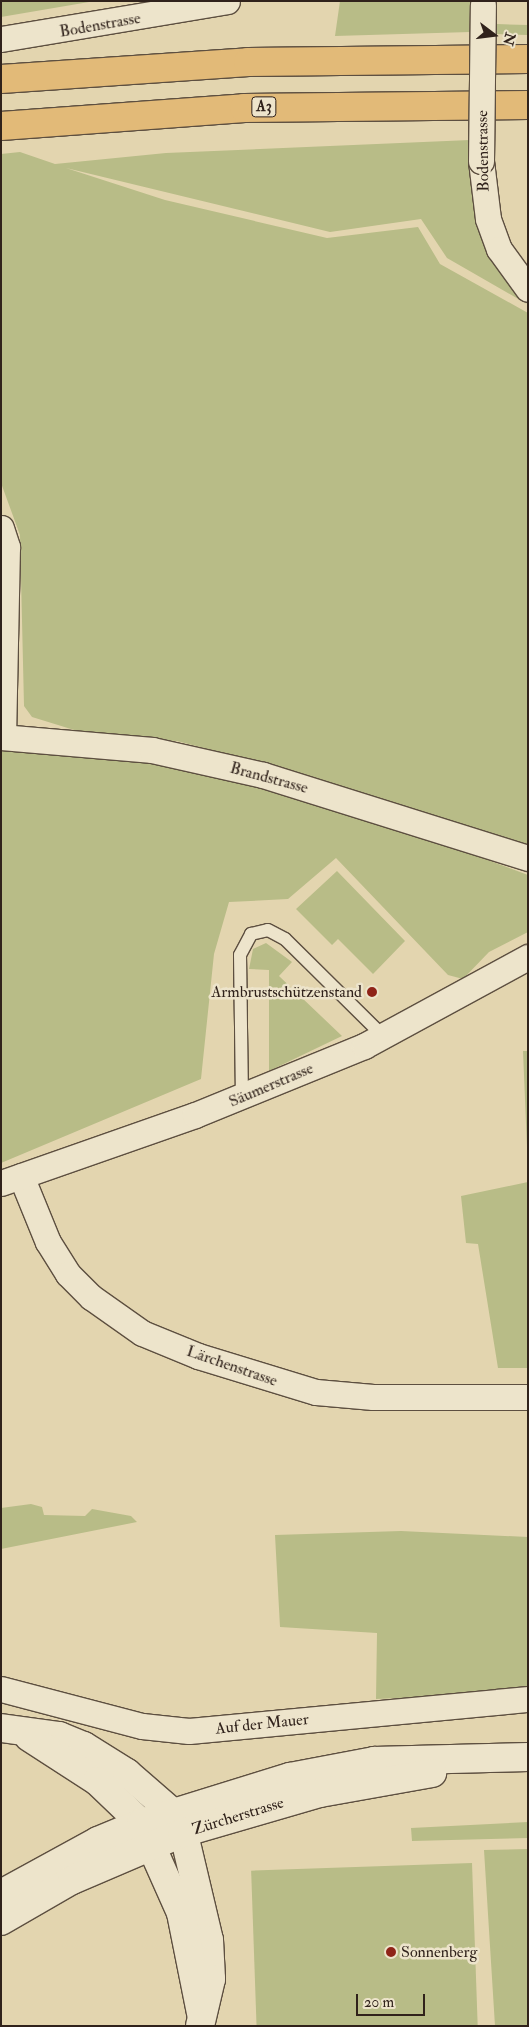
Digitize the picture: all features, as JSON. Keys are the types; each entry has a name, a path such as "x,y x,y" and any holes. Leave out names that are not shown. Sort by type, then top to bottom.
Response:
{"highway":[{"path":"1,79 248,62 528,59"},
{"name":"A3","path":"1,126 244,108 528,105"}],"main road":[{"path":"13,1731 59,1736 84,1746 127,1774 178,1823 209,1940 211,1979 200,2020"},
{"path":"13,1731 97,1781 147,1833 181,1913 200,2020"},
{"name":"Zürcherstrasse","path":"1,1894 98,1841 147,1833 178,1823 290,1777 374,1761 528,1757"},
{"name":"Zürcherstrasse","path":"1,1921 72,1880 147,1833"}],"street":[{"name":"Bodenstrasse","path":"1,39 227,1"},
{"name":"Bodenstrasse","path":"483,3 482,190 499,250 528,290"},
{"path":"1,528 7,547 2,737"},
{"name":"Brandstrasse","path":"2,737 152,750 263,775 528,858"},
{"name":"Säumerstrasse","path":"11,1179 242,1098 383,1036 528,957"},
{"name":"Lärchenstrasse","path":"11,1179 68,1274 91,1297 142,1333 198,1356 316,1392 373,1397 528,1397"},
{"name":"Auf der Mauer","path":"1,1689 142,1726 189,1731 528,1699"}],"lane":[{"path":"242,1098 240,955 251,934 268,930 285,939 383,1036"}],"green space":[{"path":"1,1 95,1 1,17"},
{"path":"340,1 471,1 470,32 335,36"},
{"path":"497,24 528,25 528,35 497,34"},
{"path":"470,140 484,237 506,280 527,304 447,258 421,219 330,232 66,168 165,200 327,238 418,227 440,264 528,313 528,848 238,757 177,741 97,737 32,717 24,706 20,535 1,483 1,154 20,152 55,164 166,153"},
{"path":"1,740 126,744 364,814 528,875 528,932 489,952 463,979 448,975 336,858 288,899 229,902 214,954 201,1079 1,1163"},
{"path":"337,871 405,941 373,974 338,939 332,945 296,909"},
{"path":"266,943 292,962 279,976 342,1036 269,1071 269,970 249,969 253,949"},
{"path":"523,1051 528,1051 528,1171"},
{"path":"528,1182 528,1368 498,1368 478,1244 466,1243 461,1196"},
{"path":"31,1504 42,1507 44,1515 85,1516 92,1509 131,1516 137,1522 1,1549 1,1508"},
{"path":"401,1531 528,1537 528,1693 376,1699 377,1633 280,1627 275,1535"},
{"path":"528,1822 528,1838 412,1841 411,1828"},
{"path":"528,1849 528,2026 495,2026 484,1850"},
{"name":"Sonnenberg","path":"472,1863 478,2026 257,2026 251,1871"}],"place":[{"name":"Armbrustschützenstand","path":"372,992"},
{"name":"Sonnenberg","path":"391,1952"}]}
